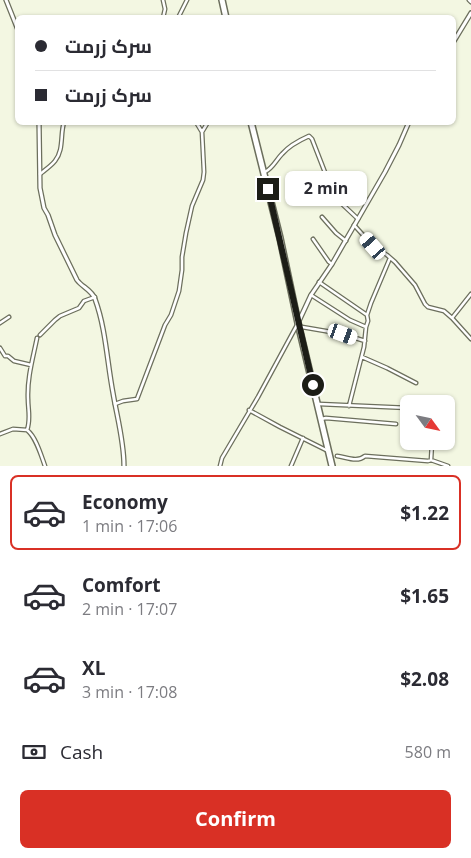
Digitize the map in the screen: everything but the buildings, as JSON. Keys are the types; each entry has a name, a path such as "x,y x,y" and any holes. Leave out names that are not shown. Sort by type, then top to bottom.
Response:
{"highway":[{"path":"222,0 225,15"},
{"path":"252,125 280,238 298,326 332,466"}],"street":[{"path":"6,0 15,22"},
{"path":"163,0 165,9 164,15"},
{"path":"180,15 187,0"},
{"path":"456,38 471,13"},
{"path":"39,125 40,188 44,208 77,280 95,297 103,328 124,466"},
{"path":"40,174 55,162 61,146 63,125"},
{"path":"115,404 137,399 179,291 186,233 192,206 203,180 204,172 201,130 198,125"},
{"path":"201,130 205,125"},
{"path":"220,466 222,458 298,326 319,282 346,241 400,145 408,125"},
{"path":"264,173 270,169 283,152 309,136 338,198 358,219"},
{"path":"322,217 346,241"},
{"path":"354,225 373,246 390,258 415,285 428,307 444,311 471,339"},
{"path":"313,239 332,264"},
{"path":"349,406 362,357 368,321 367,315 390,258"},
{"path":"319,282 367,315"},
{"path":"452,318 471,294"},
{"path":"312,295 350,320 366,327"},
{"path":"40,335 60,316 79,308 84,302 95,297"},
{"path":"0,323 9,317"},
{"path":"298,326 343,334 365,341"},
{"path":"27,430 30,424 28,400 31,365 36,338"},
{"path":"0,348 5,356 8,356 14,362 31,365"},
{"path":"362,357 416,383"},
{"path":"317,404 400,408"},
{"path":"249,410 329,450"},
{"path":"321,419 396,424"},
{"path":"0,434 13,429 27,430 31,433 45,466"},
{"path":"291,466 304,438"},
{"path":"432,450 432,460"},
{"path":"337,456 355,459 362,459 365,456 432,460 448,466"}],"route":[{"path":"268,189 313,385"}]}
